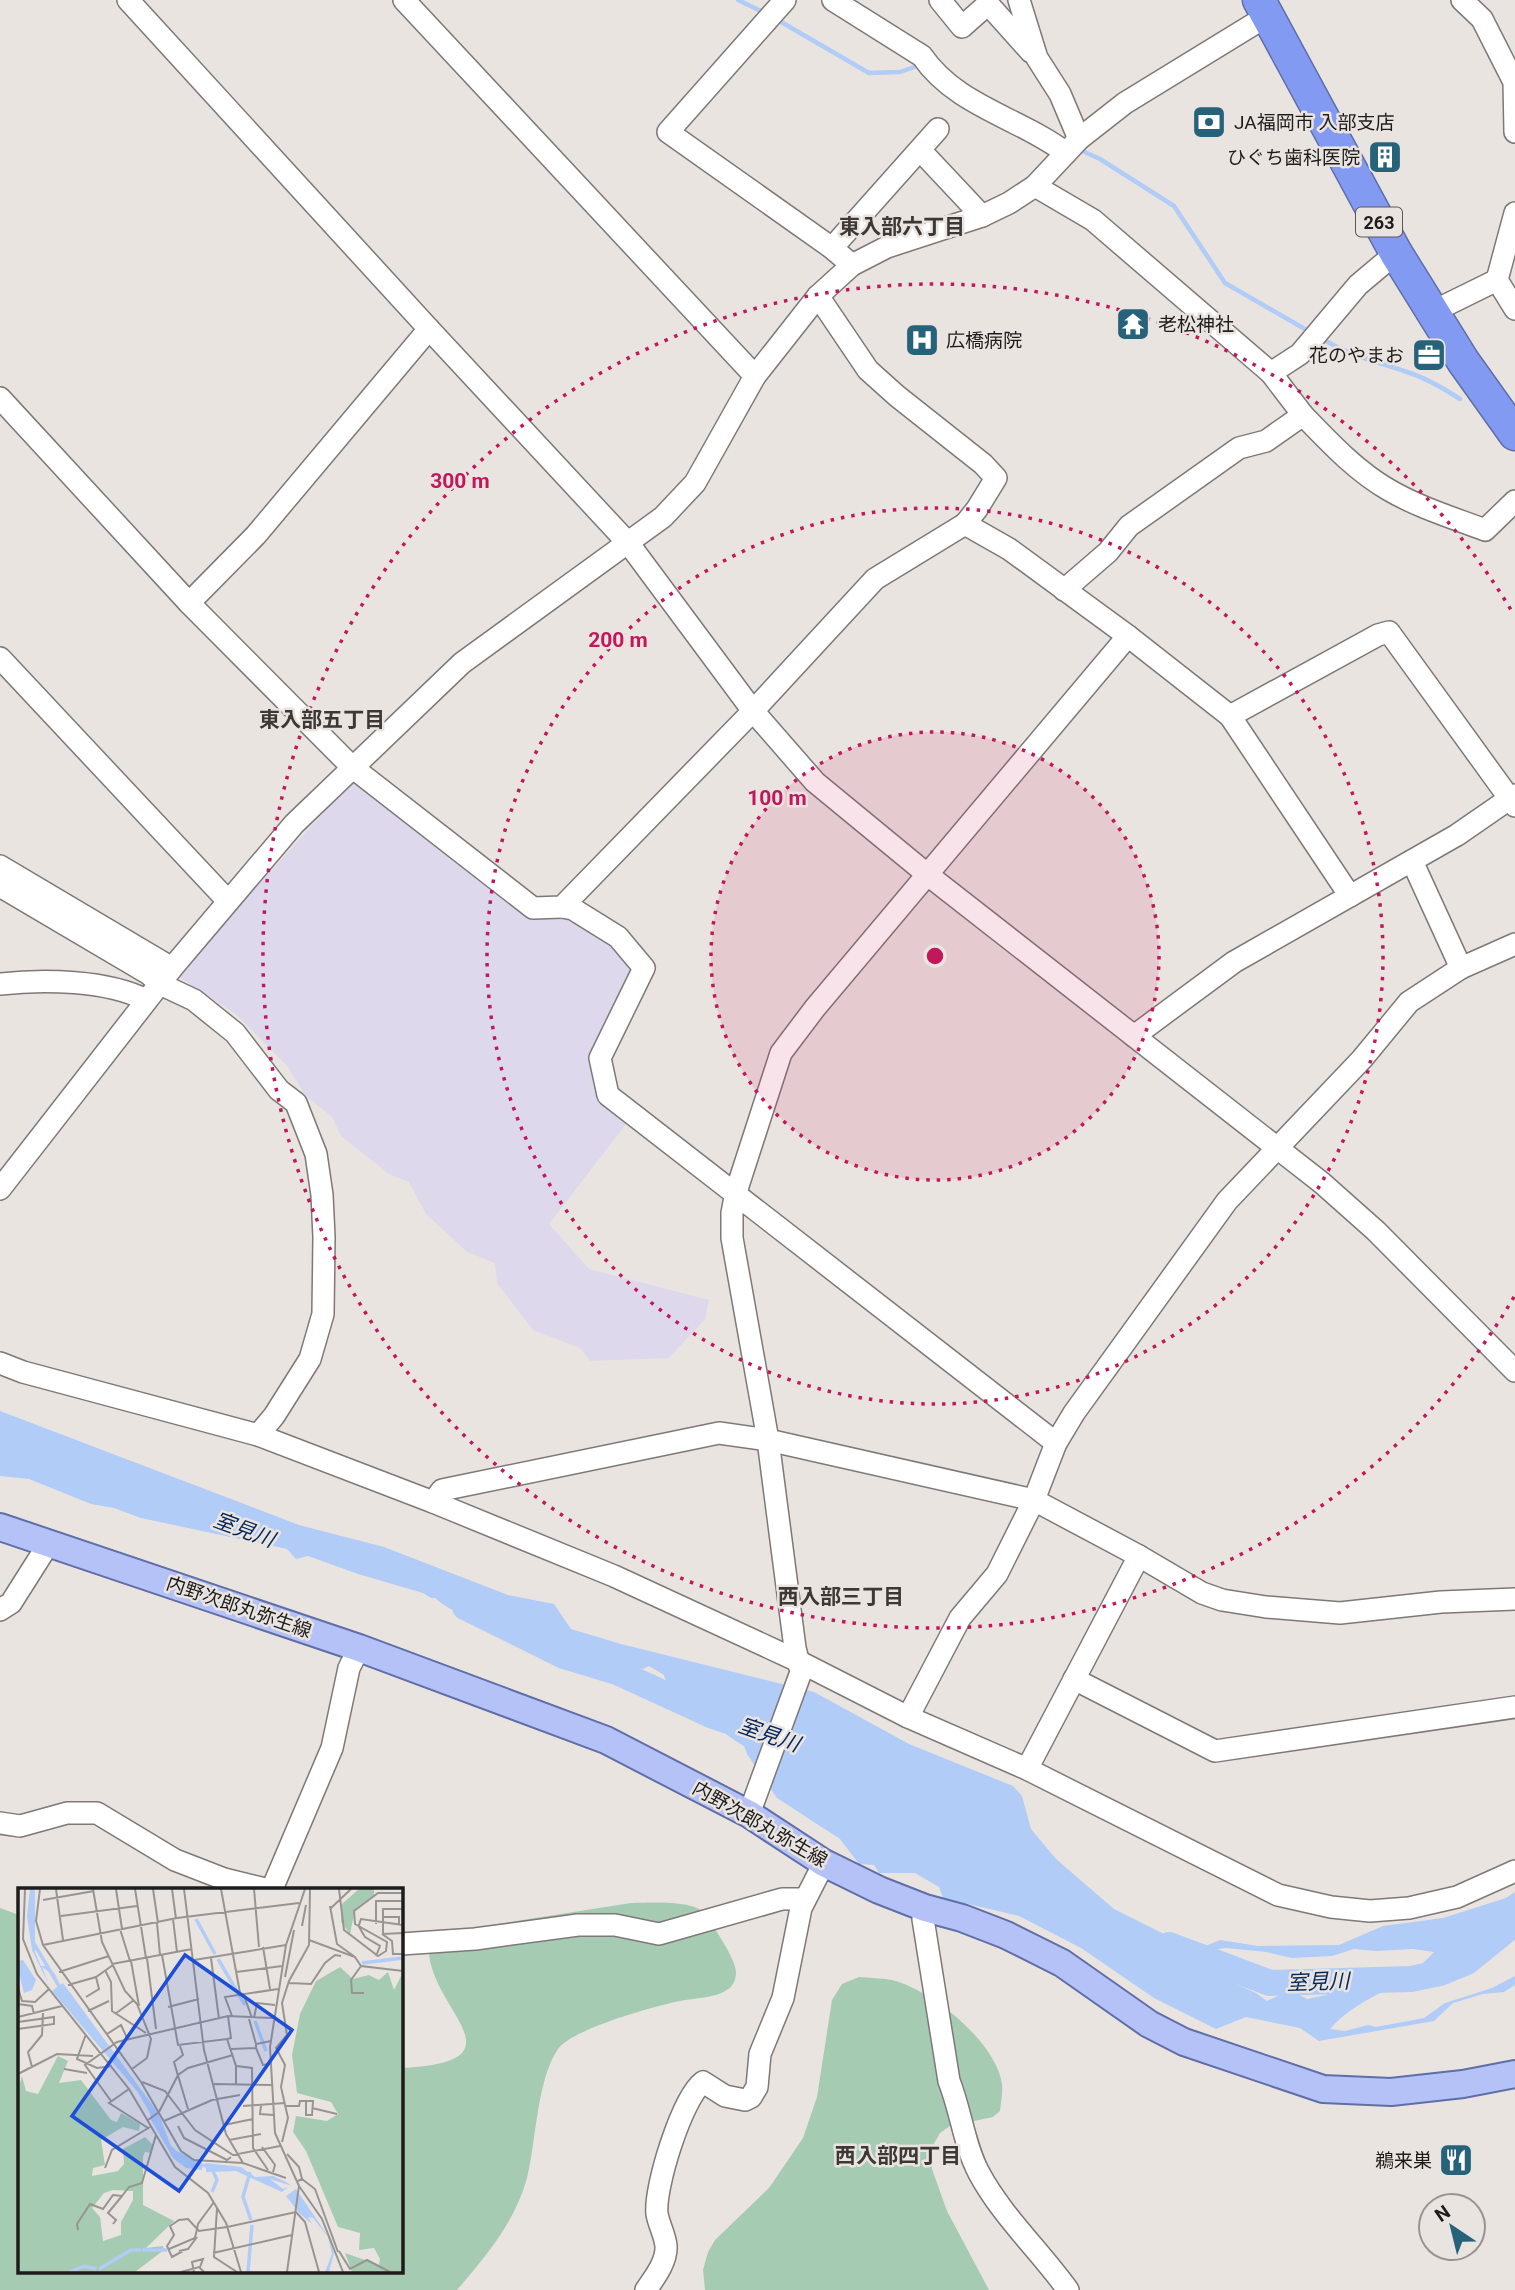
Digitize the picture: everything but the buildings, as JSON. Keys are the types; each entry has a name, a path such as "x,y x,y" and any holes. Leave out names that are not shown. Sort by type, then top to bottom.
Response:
{"highway":[{"name":"263","path":"1263,8 1396,253 1463,361 1515,434"}],"main road":[{"name":"内野次郎丸弥生線","path":"0,1527 359,1648 606,1740 750,1809 824,1863 879,1890 1006,1935 1062,1963 1149,2024 1184,2042 1323,2089 1391,2092 1463,2084 1515,2074"}],"street":[{"path":"128,0 628,544 753,711 815,782 928,875 1277,1148 1376,1231 1513,1365"},
{"path":"404,0 755,376"},
{"path":"833,0 925,62 961,96 1050,141 1072,146"},
{"path":"940,0 962,27 988,4 1037,58 1060,94 1072,146"},
{"path":"1019,0 1037,58"},
{"path":"1462,0 1482,19 1514,82 1515,132"},
{"path":"782,3 668,132 852,265"},
{"path":"2,1182 227,900 294,824 462,663 663,517 695,483 755,376 818,296 852,265 887,247 982,216 1009,203 1035,186 1072,146 1125,103 1263,8"},
{"path":"832,248 939,130"},
{"path":"920,150 982,216"},
{"path":"1035,186 1093,220 1271,373 1303,415 1345,458 1389,490 1485,530 1515,501"},
{"path":"1515,213 1497,279 1515,309"},
{"path":"1271,373 1300,354 1357,285 1396,253"},
{"path":"1432,312 1497,279"},
{"path":"562,907 753,711 876,579 964,524 977,509 996,478 983,464 868,370 818,296"},
{"path":"189,603 256,535 429,329"},
{"path":"0,398 189,603 352,767 533,908 573,909 618,937 644,968 600,1058 608,1095 1056,1443"},
{"path":"1064,590 1108,552 1129,526 1240,448 1266,441 1303,415"},
{"path":"964,524 1009,549 1128,636 1230,716 1350,896"},
{"path":"1134,1036 1234,962 1457,835 1513,800 1389,632 1378,635 1230,716"},
{"path":"750,1809 799,1666 768,1440 732,1238 732,1213 736,1192 781,1053 1128,636"},
{"path":"0,658 227,900"},
{"path":"1412,861 1461,968"},
{"path":"0,866 166,976 235,1033 279,1090 296,1103 316,1154 322,1195 323,1314 310,1359 274,1416 258,1435"},
{"path":"0,886 149,974 166,976"},
{"path":"908,1717 960,1618 997,1574 1034,1500 1056,1443 1074,1413 1227,1201 1362,1059 1409,1002 1461,968 1515,944"},
{"path":"0,984 31,980 104,986 132,993 146,1000"},
{"path":"0,1363 23,1372 258,1435 433,1502 614,1576 908,1717 1027,1769 1278,1895 1331,1907 1370,1911 1409,1908 1457,1897 1515,1871"},
{"path":"433,1502 442,1490 719,1433 768,1440 1034,1500 1202,1593 1222,1600 1266,1607 1340,1613 1441,1602 1515,1599"},
{"path":"0,1610 11,1603 49,1543"},
{"path":"1027,1769 1139,1556"},
{"path":"272,1888 332,1748 349,1668 359,1648"},
{"path":"1074,1679 1215,1751 1515,1707"},
{"path":"0,1823 20,1826 67,1813 97,1813 175,1860 224,1879 261,1888"},
{"path":"646,2290 662,2263 666,2246 657,2214 659,2185 684,2108 696,2088 703,2082 725,2096 745,2100 751,2097 757,2087 760,2054 783,1998 795,1930 805,1899 824,1863"},
{"path":"402,1944 475,1939 578,1925 615,1925 659,1934 782,1899 805,1899"},
{"path":"925,1908 923,1919 949,2081 972,2157 998,2201 1068,2290"}],"shaded area":[{"path":"357,776 526,915 574,918 615,943 637,968 593,1065 630,1119 549,1224 589,1269 709,1300 705,1319 669,1358 590,1361 580,1348 533,1330 497,1283 495,1263 467,1252 426,1214 409,1182 389,1174 341,1136 332,1117 305,1095 288,1067 237,1015 176,975"}],"green space":[{"path":"631,1903 683,1904 702,1911 707,1916 732,1959 736,1972 731,1987 717,1995 680,2001 615,2019 579,2034 558,2049 541,2094 522,2194 498,2238 457,2290 0,2290 0,1908 18,1915 18,2272 402,2272 402,2068 439,2064 460,2055 466,2043 463,2028 433,1970 429,1948 442,1936 472,1928"},
{"path":"859,1977 892,1980 943,2006 975,2035 997,2068 1002,2084 1000,2111 993,2117 950,2126 940,2133 932,2147 932,2169 947,2211 989,2290 705,2290 703,2270 715,2240 769,2188 803,2138 817,2097 832,2000 842,1984"}],"water":[{"path":"0,1411 299,1525 384,1547 508,1595 554,1604 571,1629 814,1692 909,1744 1013,1786 1022,1796 1031,1829 1056,1859 1114,1909 1176,1940 1205,1946 1220,1940 1258,1946 1339,1945 1383,1926 1443,1918 1506,1898 1515,1892 1515,1918 1485,1941 1454,1962 1372,1997 1330,2029 1345,2031 1368,2025 1376,2027 1424,2018 1445,2003 1492,1988 1515,1976 1515,1985 1504,1992 1483,1994 1453,2003 1434,2021 1319,2041 1300,2028 1246,2017 1216,2029 1154,1998 1081,1948 1019,1916 943,1898 939,1887 915,1873 879,1873 874,1865 859,1864 840,1839 777,1798 744,1746 715,1724 692,1696 675,1689 664,1675 649,1666 643,1669 577,1656 541,1635 500,1617 492,1624 477,1620 423,1593 308,1556 296,1559 287,1549 141,1518 114,1508 91,1504 29,1479 0,1476","holes":["1226,1948 1292,1958 1332,1956 1354,1949 1413,1949 1434,1952 1408,1973 1397,1973 1349,1987 1337,1987 1326,1995 1307,1999 1287,1993 1267,2001 1199,1963 1203,1951"]}],"waterway":[{"path":"738,0 765,13"},
{"path":"776,19 869,73 900,72 920,65"},
{"path":"1078,149 1100,159 1174,206 1225,283 1310,332"},
{"path":"1321,338 1352,354 1421,377 1460,399"},
{"name":"室見川","path":"465,1607 564,1656 617,1672 713,1716 737,1724"},
{"name":"室見川","path":"1169,1945 1270,1983 1411,1979 1440,1973 1467,1962 1515,1923"}],"place":[{"name":"JA福岡市 入部支店","path":"1209,122"},
{"name":"ひぐち歯科医院","path":"1385,157"},
{"name":"老松神社","path":"1133,324"},
{"name":"広橋病院","path":"922,340"},
{"name":"花のやまお","path":"1429,355"},
{"name":"鵜来巣","path":"1456,2160"}],"district":[{"name":"東入部六丁目","path":"902,227"},
{"name":"東入部五丁目","path":"322,720"},
{"name":"西入部三丁目","path":"841,1597"},
{"name":"西入部四丁目","path":"898,2156"}]}
